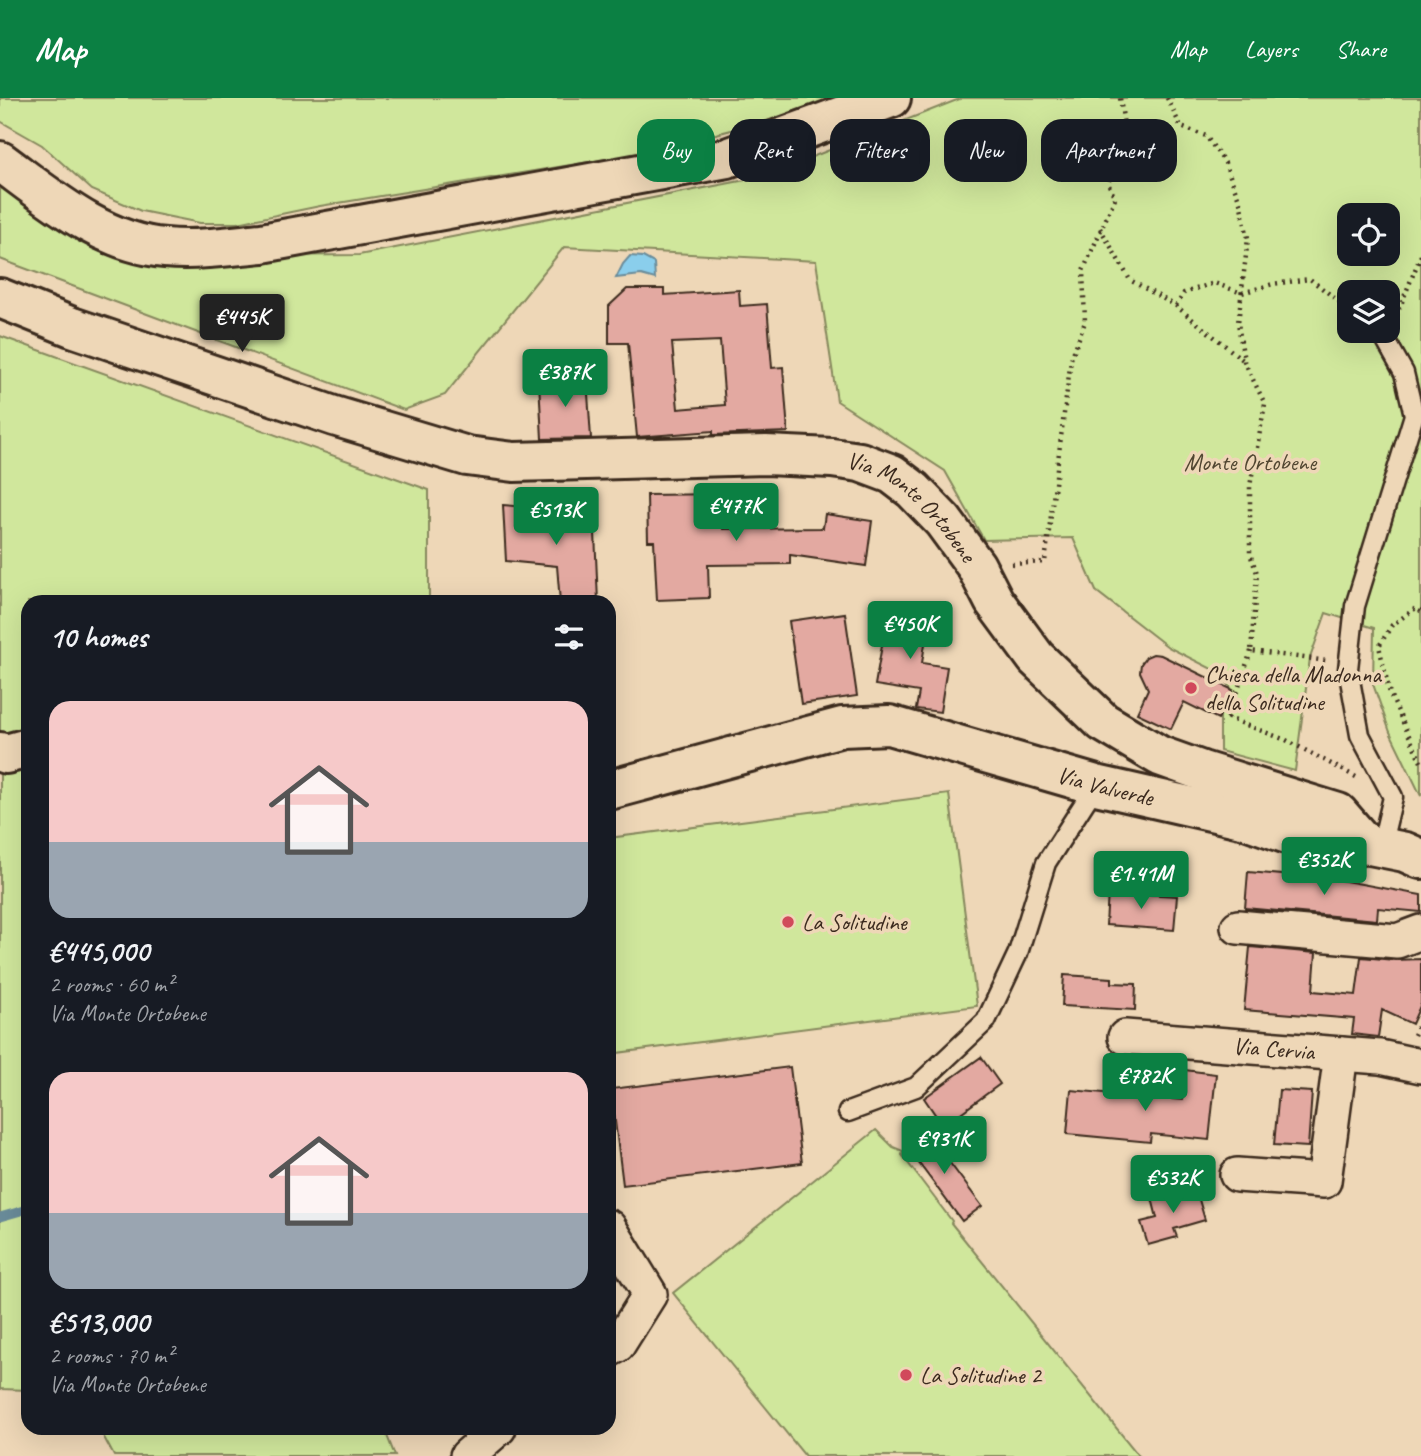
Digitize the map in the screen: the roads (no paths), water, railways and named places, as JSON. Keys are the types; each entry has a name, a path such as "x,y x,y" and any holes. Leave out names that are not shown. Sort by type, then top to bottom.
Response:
{"street":[{"path":"0,161 74,214 133,242 165,248 216,248 262,243 727,158 891,98"},
{"name":"Via Monte Ortobene","path":"0,298 72,327 308,407 467,456 514,462 766,455 860,462 892,474 913,490 943,522 976,566 994,601 1037,658 1103,722 1160,756 1202,772 1339,813 1373,845"},
{"name":"Via Valverde","path":"616,788 842,727 889,725 1096,785 1246,819 1335,851 1373,845"},
{"path":"0,752 6,754 21,750"},
{"path":"1373,845 1405,852 1421,859"},
{"path":"1238,926 1397,941 1421,932"},
{"name":"Via Cervia","path":"1125,1037 1380,1057 1421,1066"},
{"path":"1237,1175 1324,1181 1341,1054"},
{"path":"616,1238 650,1294 616,1346"},
{"path":"467,1456 491,1435"}],"lane":[{"path":"1373,845 1393,797 1360,735 1348,669 1355,606 1415,415 1404,373 1388,343"},
{"path":"848,1112 916,1087 986,1021 1018,953 1046,863 1096,785"}],"water":[{"path":"630,256 643,257 654,263 655,279 641,275 616,278"}],"waterway":[{"path":"0,1217 21,1211"}],"place":[{"name":"Chiesa della Madonna della Solitudine","path":"1191,688"},
{"name":"La Solitudine","path":"788,922"},
{"name":"La Solitudine 2","path":"906,1375"}],"park label":[{"name":"Monte Ortobene","path":"1250,462"}]}
